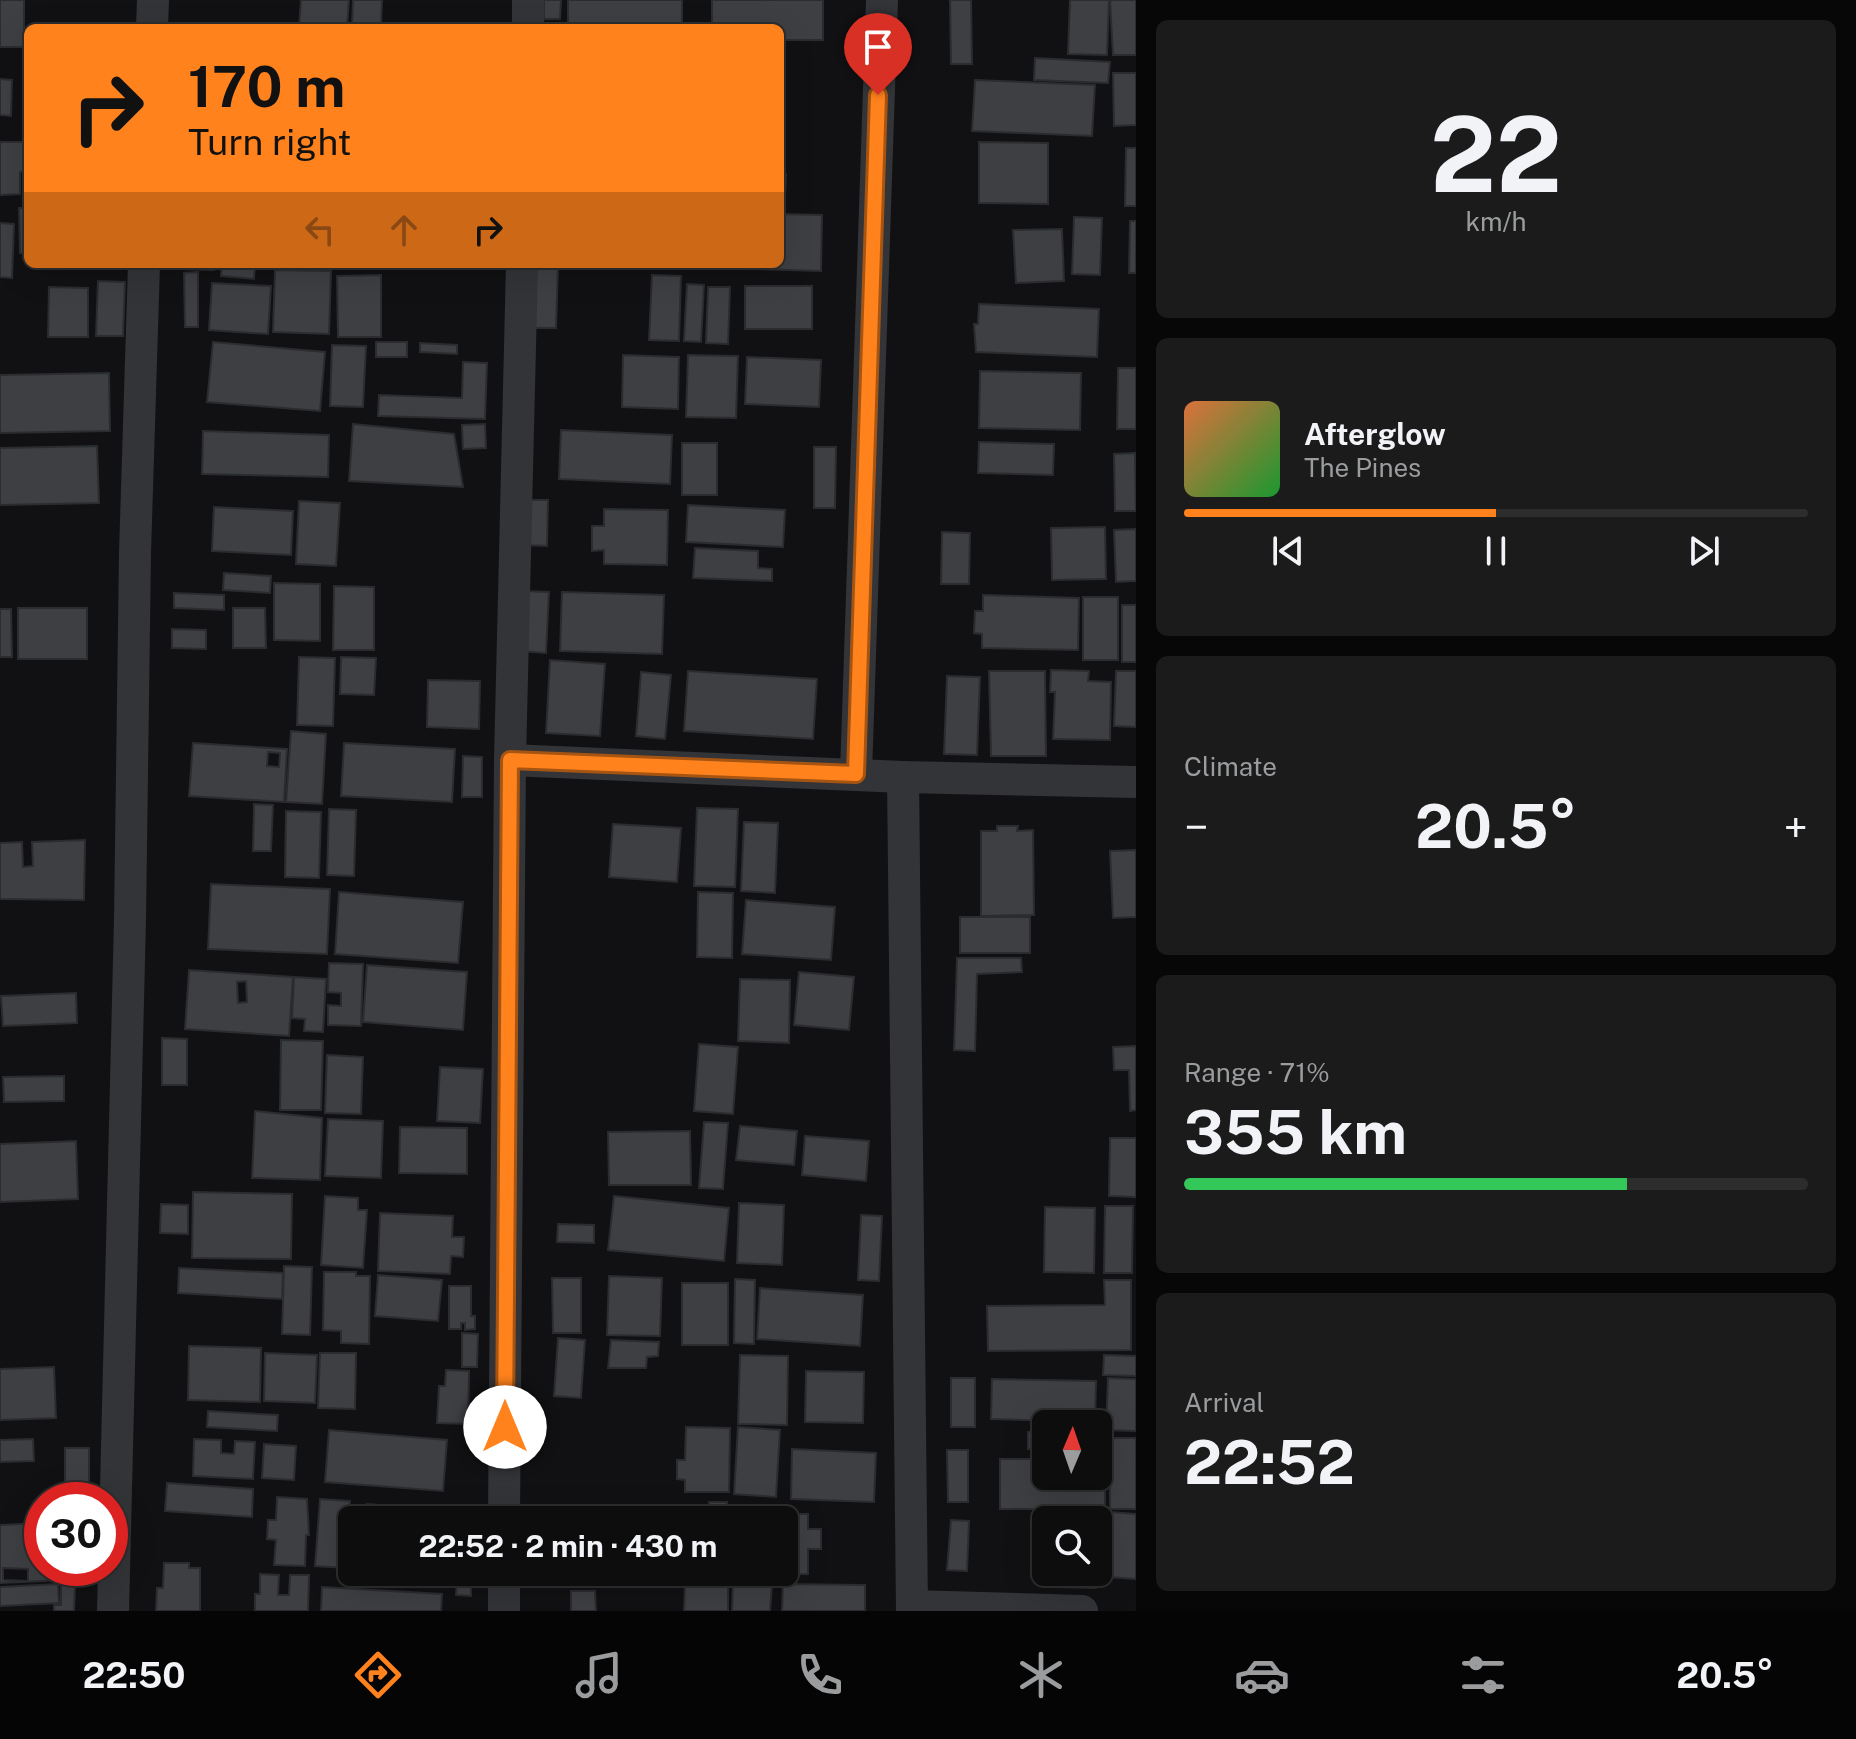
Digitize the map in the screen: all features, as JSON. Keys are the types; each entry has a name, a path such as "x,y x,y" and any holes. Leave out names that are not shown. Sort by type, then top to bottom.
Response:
{"street":[{"path":"152,24 153,0"},
{"path":"528,0 528,24"},
{"path":"856,774 882,0"},
{"path":"113,1611 144,268"},
{"path":"504,1506 510,760 522,268"},
{"path":"510,760 903,777 1136,782"},
{"path":"903,777 912,1609 1082,1611"},
{"path":"504,1586 504,1611"}],"building":[{"path":"0,0 24,0 24,47 0,47"},
{"path":"301,0 349,0 347,24 299,24"},
{"path":"353,0 382,0 381,24 352,24"},
{"path":"544,0 561,0 560,19 544,19"},
{"path":"568,0 682,0 682,24 568,24"},
{"path":"712,0 823,0 823,40 784,40 784,24 712,24"},
{"path":"950,0 971,0 972,64 951,64"},
{"path":"1070,0 1109,0 1107,55 1068,54"},
{"path":"1110,0 1136,0 1136,55 1113,55"},
{"path":"1035,58 1110,62 1108,83 1034,80"},
{"path":"1113,73 1136,73 1136,125 1114,126"},
{"path":"0,79 12,80 11,116 0,115"},
{"path":"975,80 1095,85 1092,136 972,131"},
{"path":"0,142 24,142 20,194 0,195"},
{"path":"979,142 1048,143 1048,204 979,203"},
{"path":"1126,148 1136,148 1136,206 1125,206"},
{"path":"19,208 24,208 24,253 20,253"},
{"path":"784,214 822,215 821,271 724,268 784,268"},
{"path":"1074,217 1102,218 1100,275 1072,274"},
{"path":"1130,221 1136,221 1136,273 1129,273"},
{"path":"0,223 14,224 12,278 0,277"},
{"path":"1062,229 1064,281 1016,283 1013,230"},
{"path":"183,268 214,268 214,270"},
{"path":"222,268 255,268 254,279 221,276"},
{"path":"535,268 558,268 556,328 534,328"},
{"path":"275,270 331,271 329,334 273,332"},
{"path":"198,272 198,327 185,327 184,273"},
{"path":"381,275 381,337 338,337 337,276"},
{"path":"652,275 681,276 679,341 649,340"},
{"path":"98,281 125,282 123,336 96,336"},
{"path":"212,283 271,286 268,334 209,330"},
{"path":"687,284 704,285 701,342 684,341"},
{"path":"745,286 812,286 812,329 745,329"},
{"path":"49,287 88,288 88,337 48,337"},
{"path":"708,287 730,287 728,344 706,343"},
{"path":"979,304 1099,309 1097,357 976,352 974,324 978,324"},
{"path":"213,342 325,352 320,411 207,402"},
{"path":"376,342 407,342 407,357 376,357"},
{"path":"420,343 457,345 457,354 420,352"},
{"path":"332,345 366,346 363,407 330,406"},
{"path":"623,355 679,357 678,409 622,407"},
{"path":"688,355 738,356 736,418 686,417"},
{"path":"747,357 821,360 819,407 745,404"},
{"path":"463,362 487,363 485,419 378,416 379,395 462,398"},
{"path":"1118,368 1136,368 1136,429 1117,429"},
{"path":"980,371 1081,373 1080,430 979,428"},
{"path":"109,373 110,431 0,433 0,375"},
{"path":"353,424 454,434 463,487 349,481"},
{"path":"485,424 486,448 463,449 462,425"},
{"path":"561,430 672,435 670,484 559,479"},
{"path":"203,431 329,435 328,477 202,474"},
{"path":"979,442 1054,444 1053,475 978,473"},
{"path":"682,443 717,443 717,495 682,495"},
{"path":"97,446 99,503 0,505 0,448"},
{"path":"814,447 836,447 835,508 814,508"},
{"path":"1135,453 1136,511 1115,511 1114,454"},
{"path":"522,500 548,500 547,546 522,545"},
{"path":"299,501 340,503 336,566 296,564"},
{"path":"688,505 785,510 783,547 686,542"},
{"path":"214,507 293,511 291,555 212,551"},
{"path":"604,509 668,510 667,565 604,564 604,550 592,551 592,526 604,526"},
{"path":"1105,527 1106,579 1052,580 1051,528"},
{"path":"1136,529 1136,581 1116,582 1114,530"},
{"path":"942,532 970,533 969,584 941,584"},
{"path":"695,548 758,551 758,568 772,569 772,581 693,578"},
{"path":"224,573 271,576 270,593 223,590"},
{"path":"274,583 320,584 320,641 274,640"},
{"path":"334,586 374,587 374,650 333,650"},
{"path":"523,591 549,592 546,653 521,651"},
{"path":"562,592 664,595 662,654 560,651"},
{"path":"174,593 224,595 224,610 174,608"},
{"path":"983,595 1079,598 1078,650 982,648 982,634 974,633 975,611 983,611"},
{"path":"1083,597 1118,597 1118,660 1083,660"},
{"path":"1122,605 1136,605 1136,662 1122,662"},
{"path":"18,608 87,608 87,659 18,659"},
{"path":"233,608 265,608 266,648 233,648"},
{"path":"0,609 11,609 12,657 0,657"},
{"path":"172,629 206,630 206,649 172,648"},
{"path":"299,657 335,658 333,726 297,725"},
{"path":"341,657 376,658 374,695 340,694"},
{"path":"550,660 605,664 600,736 546,733"},
{"path":"1051,670 1089,671 1088,681 1111,682 1110,740 1053,739 1055,692 1050,692"},
{"path":"688,671 817,679 813,739 684,731"},
{"path":"989,671 1045,671 1046,756 991,756"},
{"path":"1116,671 1136,671 1136,727 1114,726"},
{"path":"641,672 671,675 665,739 636,736"},
{"path":"947,676 980,677 977,755 944,754"},
{"path":"428,680 480,681 479,729 427,727"},
{"path":"291,731 326,734 322,804 286,802"},
{"path":"193,743 287,749 284,802 189,796","holes":["268,752 280,753 279,767 267,766"]},
{"path":"344,743 455,749 452,802 341,796"},
{"path":"463,756 482,757 482,797 462,797"},
{"path":"254,804 273,805 271,851 253,851"},
{"path":"697,808 738,809 735,887 694,886"},
{"path":"329,809 356,810 354,876 327,875"},
{"path":"286,811 321,812 319,878 285,877"},
{"path":"744,822 778,823 775,893 741,891"},
{"path":"613,824 681,828 677,882 609,877"},
{"path":"997,826 1018,826 1017,831 1033,830 1034,915 981,916 981,831 997,831"},
{"path":"85,840 84,900 0,899 0,843 22,842 23,867 33,866 32,842"},
{"path":"1136,850 1136,917 1113,918 1110,851"},
{"path":"211,884 330,889 327,954 208,949"},
{"path":"339,892 463,902 458,963 335,954"},
{"path":"698,892 733,893 732,958 697,957"},
{"path":"746,900 835,907 831,960 742,954"},
{"path":"960,917 1030,917 1030,953 960,953"},
{"path":"957,958 1021,958 1022,972 977,974 975,1051 954,1050"},
{"path":"329,963 363,964 361,1026 328,1025 328,1005 341,1006 341,993 328,992"},
{"path":"367,965 467,972 463,1030 363,1022"},
{"path":"189,970 293,977 289,1036 185,1029","holes":["246,981 247,1002 238,1003 237,982"]},
{"path":"799,972 854,977 849,1030 794,1025"},
{"path":"294,977 326,979 323,1032 304,1031 305,1019 292,1018"},
{"path":"740,979 790,980 789,1043 738,1041"},
{"path":"76,993 77,1023 3,1026 1,996"},
{"path":"162,1038 187,1039 187,1085 162,1085"},
{"path":"281,1040 323,1041 321,1110 280,1110"},
{"path":"699,1044 738,1047 733,1114 694,1111"},
{"path":"1136,1046 1136,1110 1130,1111 1129,1070 1114,1070 1113,1047"},
{"path":"327,1055 363,1057 361,1114 325,1113"},
{"path":"440,1067 483,1069 480,1123 437,1121"},
{"path":"64,1076 64,1101 4,1102 3,1077"},
{"path":"255,1111 322,1118 320,1180 252,1178"},
{"path":"328,1119 383,1121 381,1178 325,1176"},
{"path":"704,1122 728,1123 723,1189 699,1188"},
{"path":"740,1126 797,1131 794,1165 736,1160"},
{"path":"400,1127 467,1128 467,1174 399,1173"},
{"path":"690,1131 691,1185 609,1185 608,1132"},
{"path":"805,1136 869,1141 866,1181 802,1175"},
{"path":"1110,1138 1136,1138 1136,1197 1109,1196"},
{"path":"76,1141 78,1199 0,1202 0,1144"},
{"path":"193,1192 292,1194 291,1259 192,1258"},
{"path":"325,1196 358,1198 358,1210 367,1210 363,1268 321,1265"},
{"path":"614,1196 729,1208 724,1261 608,1250"},
{"path":"739,1203 784,1205 782,1265 737,1263"},
{"path":"161,1204 188,1205 188,1234 160,1233"},
{"path":"1105,1206 1133,1206 1132,1273 1104,1273"},
{"path":"1045,1207 1095,1208 1094,1273 1044,1272"},
{"path":"380,1213 453,1216 452,1237 464,1237 463,1257 451,1256 450,1274 378,1271"},
{"path":"861,1215 882,1216 879,1281 858,1280"},
{"path":"558,1224 594,1225 594,1243 557,1242"},
{"path":"284,1266 312,1267 310,1335 282,1334"},
{"path":"179,1268 283,1273 282,1299 178,1293"},
{"path":"324,1272 356,1272 356,1276 370,1276 369,1344 341,1343 341,1331 323,1330"},
{"path":"378,1275 442,1280 438,1321 375,1316"},
{"path":"609,1276 662,1278 660,1336 607,1335"},
{"path":"552,1278 581,1278 581,1333 553,1333"},
{"path":"735,1279 755,1280 754,1344 734,1343"},
{"path":"1104,1280 1131,1280 1131,1350 988,1351 987,1306 1105,1305"},
{"path":"682,1283 728,1283 728,1345 682,1345"},
{"path":"449,1286 471,1286 471,1316 475,1316 475,1329 465,1330 465,1323 461,1323 461,1329 449,1329"},
{"path":"760,1288 863,1295 860,1346 757,1339"},
{"path":"462,1333 478,1334 477,1367 462,1367"},
{"path":"558,1338 585,1340 581,1398 554,1396"},
{"path":"611,1340 659,1342 658,1356 647,1357 646,1368 608,1368"},
{"path":"189,1346 261,1348 260,1402 188,1400"},
{"path":"265,1353 317,1355 315,1403 264,1401"},
{"path":"320,1353 356,1353 355,1409 318,1408"},
{"path":"740,1355 788,1356 787,1425 738,1424"},
{"path":"1104,1355 1136,1356 1136,1376 1103,1375"},
{"path":"54,1367 56,1418 0,1420 0,1369"},
{"path":"446,1370 469,1371 468,1424 437,1423 439,1386 445,1386"},
{"path":"806,1371 864,1372 863,1423 805,1422"},
{"path":"951,1378 975,1378 975,1427 951,1427"},
{"path":"1108,1378 1136,1379 1136,1431 1112,1430 1112,1410 1107,1410"},
{"path":"992,1379 1096,1381 1095,1410 1032,1410 1032,1420 991,1419"},
{"path":"208,1411 278,1415 277,1431 207,1427"},
{"path":"686,1427 730,1428 729,1492 685,1492 685,1480 677,1479 677,1460 685,1460"},
{"path":"738,1427 780,1430 776,1497 734,1494"},
{"path":"329,1430 447,1440 443,1491 325,1482"},
{"path":"1028,1432 1032,1432 1032,1449 1028,1449"},
{"path":"1112,1438 1136,1438 1136,1509 1112,1509"},
{"path":"33,1439 34,1461 0,1462 0,1440"},
{"path":"194,1439 221,1440 221,1453 234,1454 235,1441 255,1442 253,1479 193,1476"},
{"path":"264,1444 296,1446 294,1480 262,1478"},
{"path":"65,1448 89,1448 89,1482 65,1482"},
{"path":"792,1449 876,1453 874,1502 791,1499"},
{"path":"947,1450 968,1450 968,1502 948,1502"},
{"path":"1000,1459 1032,1459 1032,1490 1105,1490 1105,1506 1000,1509"},
{"path":"167,1483 253,1489 252,1517 165,1511"},
{"path":"277,1497 307,1499 309,1535 306,1535 305,1566 274,1565 276,1540 267,1539 268,1520 276,1520"},
{"path":"320,1499 350,1501 350,1506 338,1506 338,1567 315,1566"},
{"path":"709,1502 727,1502 727,1506 709,1506"},
{"path":"1112,1512 1136,1514 1136,1579 1112,1577"},
{"path":"798,1514 808,1514 808,1529 821,1529 821,1549 808,1549 808,1574 798,1574"},
{"path":"951,1520 969,1521 967,1571 947,1570"},
{"path":"24,1524 24,1569 3,1568 3,1580 24,1582 0,1583 0,1525"},
{"path":"164,1563 189,1563 189,1568 200,1568 200,1611 156,1611 157,1588 163,1588"},
{"path":"260,1574 279,1575 278,1595 289,1595 290,1575 309,1575 308,1611 255,1611 255,1594 260,1594"},
{"path":"865,1585 865,1611 782,1611 783,1586"},
{"path":"58,1586 59,1603 0,1606 0,1587"},
{"path":"61,1586 75,1586 74,1611 54,1611 54,1605 61,1605"},
{"path":"457,1586 471,1586 471,1596 456,1595"},
{"path":"685,1586 728,1587 728,1611 684,1611"},
{"path":"733,1586 772,1586 770,1611 732,1611"},
{"path":"1056,1586 1096,1586 1096,1588"},
{"path":"322,1587 442,1594 441,1611 321,1611"},
{"path":"571,1591 595,1591 596,1611 571,1611"}],"route":[{"path":"505,1427 510,760 856,774 878,95"}]}
